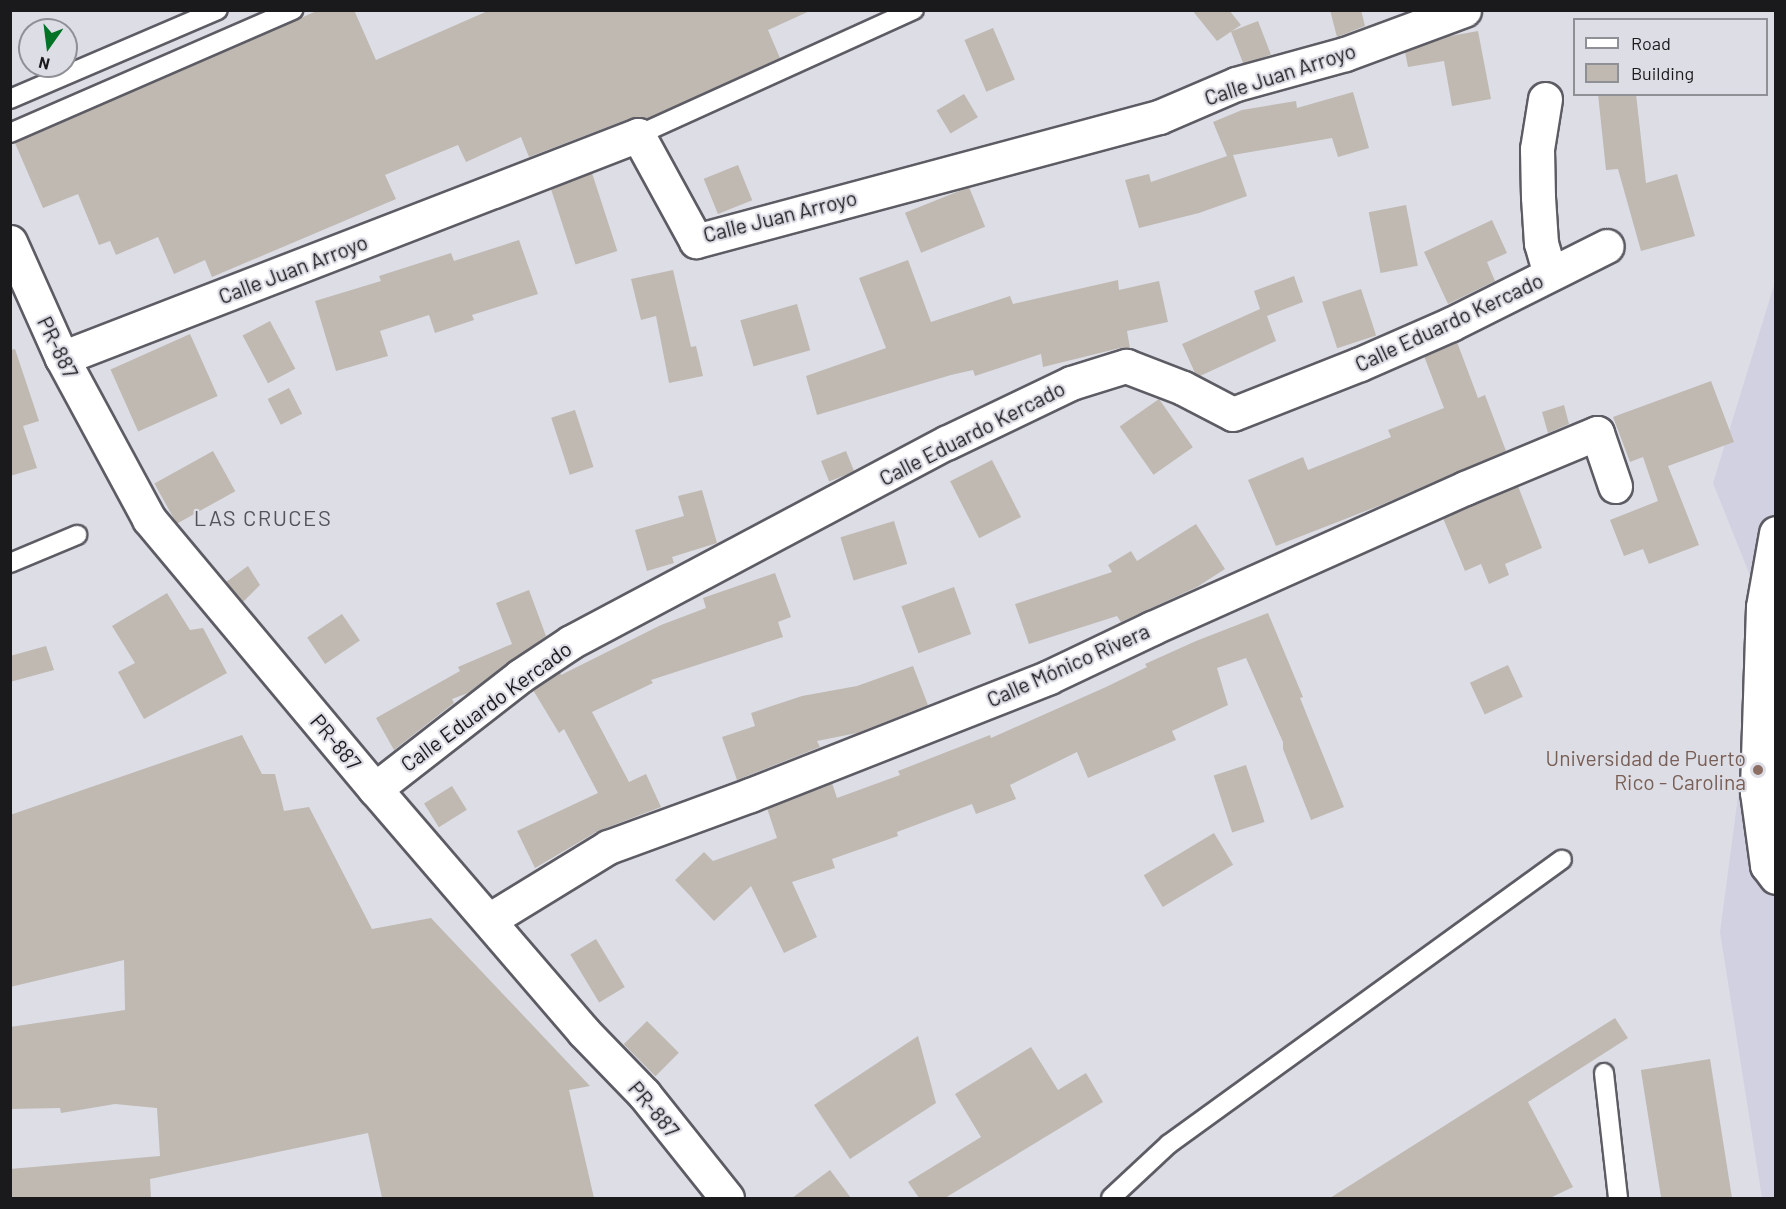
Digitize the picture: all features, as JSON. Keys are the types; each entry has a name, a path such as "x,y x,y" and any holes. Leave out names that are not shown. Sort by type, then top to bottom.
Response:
{"street":[{"name":"Calle Juan Arroyo","path":"62,358 638,135 696,241 1159,117 1236,84 1344,54 1464,10"},
{"path":"1545,99 1537,149 1538,197 1541,243 1550,274"},
{"name":"PR-887","path":"10,242 62,358 149,519 375,789 583,1031 644,1094 727,1198"},
{"name":"Calle Eduardo Kercado","path":"375,789 519,676 571,642 946,443 1071,383 1126,366 1183,388 1233,414 1360,364 1451,324 1606,246"},
{"name":"Calle Mónico Rivera","path":"489,920 608,847 750,795 1049,677 1152,628 1432,503 1597,433 1616,486"},
{"path":"1776,533 1763,608 1757,792 1767,865 1776,877"}],"lane":[{"path":"10,99 218,10"},
{"path":"10,133 293,10"},
{"path":"638,135 914,10"},
{"path":"10,563 77,535"},
{"path":"1111,1198 1169,1143 1562,859"},
{"path":"1604,1073 1618,1198"}],"shaded area":[{"name":"Universidad de Puerto Rico - Carolina","path":"1775,282 1775,1198 1762,1198 1720,932 1763,608 1713,483"}],"building":[{"path":"319,10 354,10 376,60 490,10 812,10 768,30 780,58 647,119 631,118 529,157 521,137 466,162 458,145 385,175 396,199 212,277 205,260 174,274 158,237 116,255 110,241 99,245 78,194 43,208 15,143"},
{"path":"1192,10 1229,10 1241,25 1217,41"},
{"path":"1330,10 1361,10 1365,26 1337,37"},
{"path":"1258,21 1271,55 1244,65 1231,31"},
{"path":"993,28 1015,80 986,92 964,40"},
{"path":"1478,31 1491,99 1452,106 1444,61 1408,67 1405,52 1445,37"},
{"path":"1353,92 1369,148 1338,157 1332,138 1233,155 1247,196 1199,213 1139,228 1125,180 1149,174 1151,182 1230,155 1227,156 1213,122 1242,110 1296,101 1297,108"},
{"path":"964,94 978,117 950,134 937,110"},
{"path":"1598,96 1636,96 1646,183 1677,174 1695,236 1641,251 1618,169 1606,170"},
{"path":"738,165 752,200 718,214 704,179"},
{"path":"592,173 617,251 575,265 550,187"},
{"path":"969,187 985,227 921,253 905,213"},
{"path":"1406,205 1418,266 1381,273 1369,212"},
{"path":"1492,220 1507,253 1487,262 1495,281 1448,304 1424,252"},
{"path":"519,240 538,294 472,315 474,320 435,333 429,315 380,331 388,356 336,371 315,301 381,281 379,276 451,253 454,261"},
{"path":"908,260 931,322 1010,296 1013,304 1118,280 1119,290 1159,281 1168,322 1127,331 1130,348 1120,348 1043,367 1041,354 975,376 973,370 951,375 817,415 806,376 886,348 859,278"},
{"path":"673,270 691,347 696,346 703,376 669,383 656,316 641,320 631,279"},
{"path":"1294,276 1303,302 1267,316 1276,341 1200,376 1195,373 1182,344 1260,309 1254,291"},
{"path":"1361,289 1376,336 1337,348 1322,302"},
{"path":"797,304 810,350 754,366 740,320"},
{"path":"270,321 295,369 268,383 243,336"},
{"path":"190,334 218,396 138,432 111,369"},
{"path":"1457,342 1478,398 1485,395 1506,451 1381,505 1276,546 1248,480 1303,457 1308,470 1391,437 1388,430 1444,408 1424,356"},
{"path":"15,349 39,421 23,426 37,468 10,476 10,350"},
{"path":"1711,381 1734,442 1668,466 1699,545 1649,564 1643,549 1624,556 1610,520 1658,501 1643,457 1630,462 1613,417"},
{"path":"289,388 302,414 281,425 268,399"},
{"path":"1159,399 1193,447 1154,475 1120,427"},
{"path":"1564,405 1569,424 1548,433 1542,412"},
{"path":"575,410 594,467 570,475 551,418"},
{"path":"213,451 235,491 177,524 154,483"},
{"path":"846,451 854,471 829,482 821,461"},
{"path":"992,460 1021,517 979,538 950,481"},
{"path":"1518,486 1542,548 1505,564 1509,575 1489,584 1481,564 1465,571 1443,518"},
{"path":"702,490 717,543 672,557 674,563 647,571 635,530 684,516 678,496"},
{"path":"894,521 907,564 854,580 840,537"},
{"path":"1196,524 1225,569 1197,587 1121,622 1117,616 1029,644 1015,604 1112,572 1108,565 1131,551 1137,561"},
{"path":"248,566 260,585 243,602 226,582"},
{"path":"775,573 791,617 778,622 783,637 651,680 653,683 592,712 629,782 646,774 661,807 598,831 535,868 517,831 598,793 564,729 559,733 533,690 560,672 561,675 661,625 706,608 703,598"},
{"path":"954,587 971,634 918,653 901,606"},
{"path":"529,590 546,636 468,693 452,699 454,703 394,750 376,718 460,671 458,667 512,644 496,603"},
{"path":"167,593 190,630 203,628 227,673 144,719 118,672 135,663 112,626"},
{"path":"1268,613 1303,697 1300,698 1344,807 1311,820 1283,749 1283,742 1246,658 1217,668 1228,705 1172,731 1176,740 1088,778 1077,752 1010,785 1016,799 976,814 972,804 897,832 898,836 832,859 835,868 792,882 817,937 784,953 751,886 714,921 675,880 704,852 713,861 777,838 767,808 832,783 837,798 900,775 898,771 990,735 991,738 1106,687 1147,667 1145,664"},
{"path":"342,614 360,641 325,664 307,637"},
{"path":"46,646 54,670 10,682 10,656"},
{"path":"1508,665 1523,697 1485,714 1470,683"},
{"path":"913,666 928,705 857,733 817,741 820,747 737,780 722,737 755,726 751,713 802,696 857,686"},
{"path":"242,735 262,774 275,774 284,811 309,807 372,929 431,918 590,1086 569,1090 594,1198 382,1198 368,1133 150,1179 151,1198 10,1198 10,1169 160,1156 157,1108 115,1104 61,1113 60,1108 10,1109 10,1027 125,1010 124,960 10,987 10,815"},
{"path":"1246,765 1265,822 1232,833 1214,776"},
{"path":"452,786 467,810 439,827 424,803"},
{"path":"1214,833 1233,865 1163,907 1144,875"},
{"path":"596,939 625,987 599,1002 570,954"},
{"path":"1615,1018 1628,1038 1528,1102 1573,1187 1550,1198 1330,1198"},
{"path":"647,1021 679,1053 655,1076 624,1044"},
{"path":"918,1036 936,1103 850,1159 814,1105"},
{"path":"1031,1047 1058,1090 1086,1073 1103,1102 945,1198 919,1198 908,1182 981,1137 955,1094"},
{"path":"1710,1059 1732,1198 1661,1198 1641,1070"},
{"path":"830,1170 851,1198 792,1198"}],"place":[{"name":"Universidad de Puerto Rico - Carolina","path":"1758,770"}],"district":[{"name":"LAS CRUCES","path":"263,518"}]}
